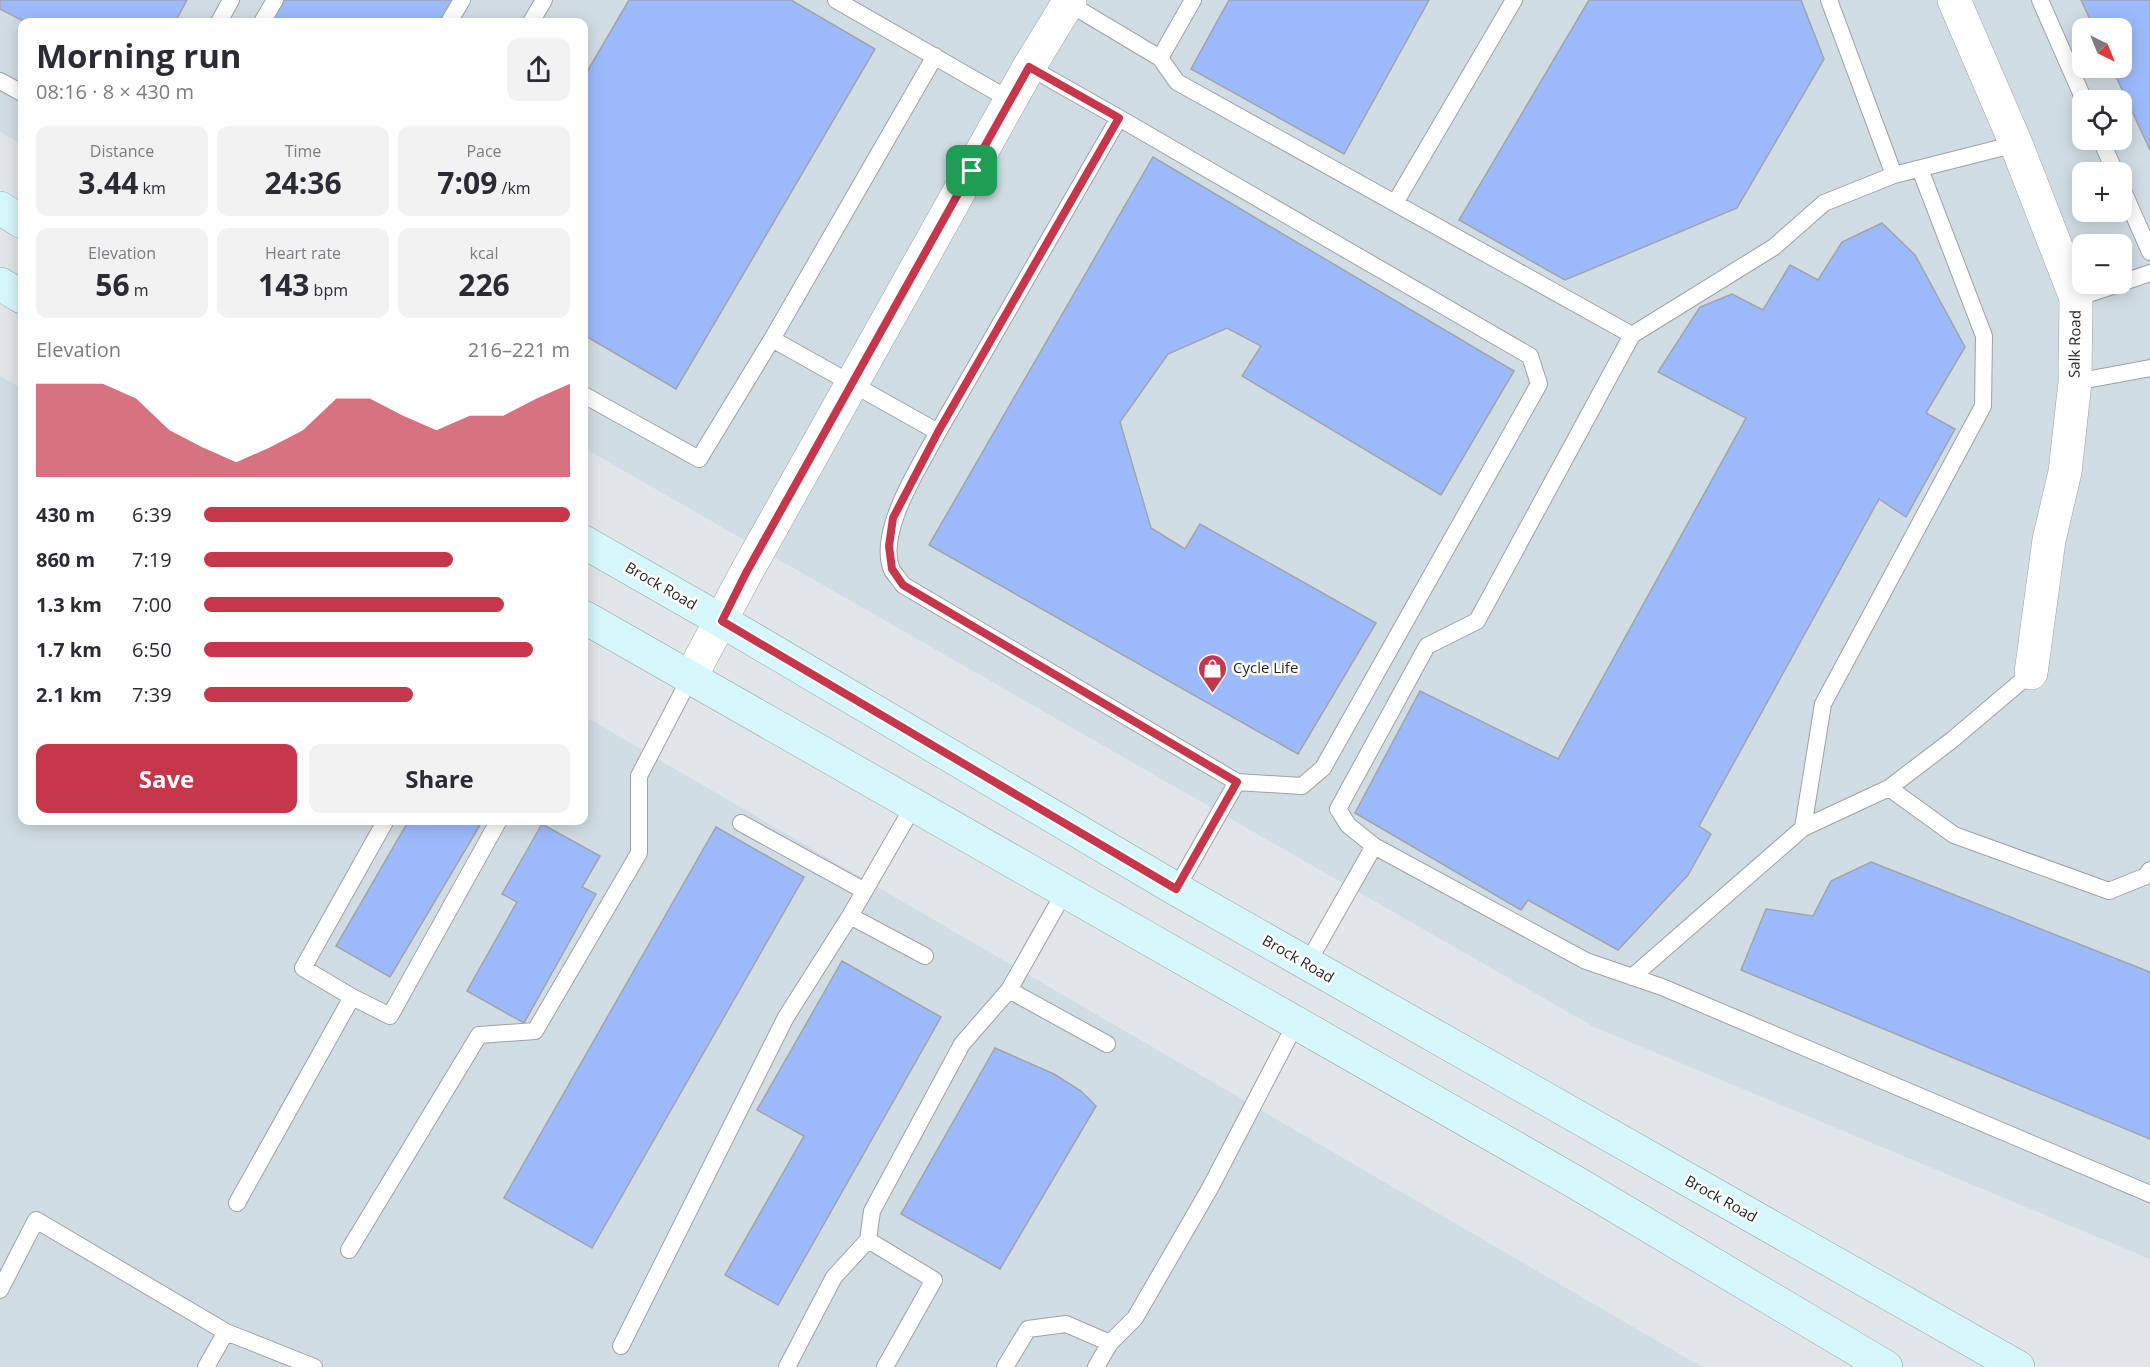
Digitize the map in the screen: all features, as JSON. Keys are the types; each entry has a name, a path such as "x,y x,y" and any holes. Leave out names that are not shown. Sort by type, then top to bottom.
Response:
{"main road":[{"path":"0,208 18,219"},
{"path":"0,284 18,295"},
{"name":"Brock Road","path":"588,544 1176,889 2018,1367"},
{"path":"588,619 1575,1182 1887,1367"}],"street":[{"name":"Salk Road","path":"1954,0 2016,144 2076,298 2075,382 2065,471 2049,540 2031,674"},
{"path":"690,678 746,573 1029,67 1069,1"}],"lane":[{"path":"221,18 231,0"},
{"path":"264,18 275,0"},
{"path":"451,18 462,0"},
{"path":"533,18 544,0"},
{"path":"836,0 1012,100"},
{"path":"1160,58 1193,0"},
{"path":"1395,203 1514,0"},
{"path":"1829,0 1894,175"},
{"path":"2040,0 2080,90"},
{"path":"1069,1 1160,58 1177,82 1632,335"},
{"path":"588,397 699,459 935,56"},
{"path":"1029,67 1119,118 1530,356 1539,384 1323,768 1302,786 1237,782 903,585 892,569 889,546 893,518 938,432 1119,118"},
{"path":"0,81 18,91"},
{"path":"2016,144 1894,175 1824,203 1774,247 1632,335 1477,621 1427,646 1338,809 1348,825 1374,846 1586,961 1662,987 2150,1194"},
{"path":"1803,828 1823,704 1983,406 1984,336 1920,169"},
{"path":"2132,211 2150,252"},
{"path":"2132,279 2150,273"},
{"path":"2076,298 2088,294"},
{"path":"771,339 938,432"},
{"path":"2075,382 2150,368"},
{"path":"1632,976 1803,828 1888,788 1952,740 2031,674"},
{"path":"349,1250 479,1035 535,1031 639,853 639,776 690,678"},
{"path":"1176,889 1237,782"},
{"path":"1888,788 1954,835 2109,891 2146,876 2150,870"},
{"path":"621,1346 786,1017 850,916 914,805"},
{"path":"741,823 863,890"},
{"path":"384,825 303,968 390,1016 496,825"},
{"path":"1307,964 1374,846"},
{"path":"787,1367 834,1277 868,1240 872,1211 962,1044 1009,990 1065,891"},
{"path":"850,916 925,956"},
{"path":"1009,990 1107,1044"},
{"path":"237,1203 352,997"},
{"path":"1096,1367 1110,1343 1135,1318 1209,1190 1296,1023"},
{"path":"0,1290 36,1220 226,1332 314,1367"},
{"path":"868,1240 934,1280 885,1367"},
{"path":"1005,1367 1028,1329 1066,1324 1110,1343"},
{"path":"206,1367 226,1332"}],"shaded area":[{"path":"0,0 2150,0 2150,1259 1594,1027 588,450 588,18 18,18 18,142 0,132"},
{"path":"0,376 18,387 18,825 588,825 588,718 1702,1367 0,1367"}],"building":[{"path":"0,0 187,0 177,18 18,18 0,9"},
{"path":"279,0 453,0 442,18 268,18"},
{"path":"629,0 791,0 875,49 676,389 588,337 588,70"},
{"path":"1229,0 1429,0 1344,154 1191,69"},
{"path":"1589,0 1801,0 1824,59 1737,208 1565,280 1459,220"},
{"path":"2081,0 2150,0 2150,150 2132,111 2132,90 2122,90 2117,78 2132,78 2132,18 2089,18"},
{"path":"1153,157 1514,371 1441,495 1242,376 1261,346 1227,328 1168,354 1120,422 1151,528 1185,549 1200,524 1376,623 1298,754 929,545"},
{"path":"1882,223 1915,255 1965,347 1926,413 1955,429 1906,517 1879,499 1699,826 1711,834 1688,875 1618,950 1528,900 1521,910 1355,813 1420,691 1558,759 1746,418 1658,372 1700,307 1732,294 1763,310 1790,265 1818,280 1842,242"},
{"path":"406,825 480,825 390,977 336,946"},
{"path":"541,825 600,856 582,887 596,894 524,1023 467,991 517,902 502,894"},
{"path":"716,827 804,877 592,1248 504,1198"},
{"path":"1871,862 2150,972 2150,1139 1741,970 1766,909 1813,916 1831,881"},
{"path":"842,961 941,1017 778,1305 725,1275 804,1136 757,1110"},
{"path":"995,1048 1054,1074 1081,1091 1096,1106 1000,1269 901,1214"}],"place":[{"name":"Cycle Life","path":"1212,694"}],"route":[{"path":"1029,67 1119,118 938,432 893,518 889,546 892,569 903,585 1237,782 1176,889 722,621 746,573 972,171 1029,67"}]}
